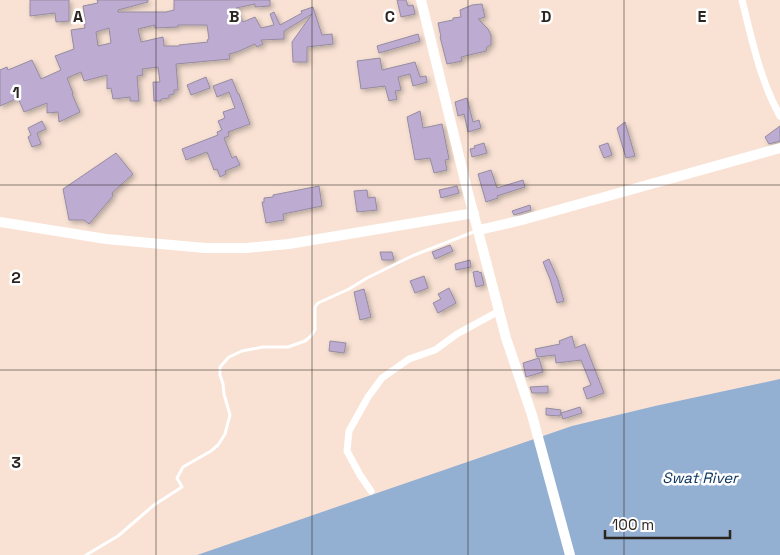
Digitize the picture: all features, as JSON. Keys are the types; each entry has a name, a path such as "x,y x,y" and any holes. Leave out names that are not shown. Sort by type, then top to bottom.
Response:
{"main road":[{"path":"421,0 506,338 532,416 570,555"},
{"path":"479,230 522,220 780,148"},
{"path":"0,222 106,239 205,248 246,248 289,244 474,213"}],"street":[{"path":"742,0 758,65 772,103 780,116"},
{"path":"371,491 347,451 349,431 382,378 408,359 434,350 457,334 499,310"}],"lane":[{"path":"86,555 118,536 154,505 182,487 177,478 183,467 212,451 218,445 225,434 230,415 220,375 220,367 229,357 242,351 263,347 288,347 304,341 315,330 315,306 318,303 412,256 479,230"}],"water":[{"name":"Swat River","path":"780,379 780,555 197,555 572,426"}],"building":[{"path":"30,0 69,0 69,21 56,22 55,13 30,16"},
{"path":"97,0 148,0 148,2 118,10 118,12 166,12 174,10 174,0 270,0 270,6 255,7 255,4 236,8 243,22 255,17 261,28 274,25 270,14 274,12 280,25 302,13 301,11 313,7 322,35 332,34 333,44 307,47 307,62 293,62 292,42 312,14 284,31 284,39 261,40 263,44 257,47 255,44 229,54 230,59 176,64 178,90 174,90 174,94 169,95 169,98 161,99 161,101 154,101 153,82 160,82 158,67 142,69 143,75 137,76 139,101 130,101 130,97 113,99 111,88 107,89 107,75 84,81 81,72 67,78 80,112 59,122 58,112 47,113 47,103 24,112 18,98 0,106 0,70 7,67 8,70 32,60 41,79 61,70 55,56 74,49 71,30 85,28 83,6 98,3","holes":["155,25 155,28 178,27 178,25 207,25 209,39 207,40 208,42 179,46 164,46 163,37 141,42 138,29","109,28 111,43 98,46 96,32"]},
{"path":"397,0 406,0 408,6 413,5 415,14 401,17"},
{"path":"482,4 485,17 478,19 491,35 491,45 487,47 486,51 461,57 462,61 447,64 438,23 461,17 460,10 472,5"},
{"path":"418,34 420,41 379,53 377,46"},
{"path":"380,58 382,70 415,62 420,77 426,76 427,82 413,86 410,74 398,77 401,90 395,91 397,99 389,101 385,86 361,89 357,61"},
{"path":"206,77 210,88 191,95 187,85"},
{"path":"232,79 250,124 228,132 229,136 224,138 232,158 236,156 240,165 225,171 226,174 220,177 217,169 214,170 207,152 186,160 182,149 218,135 217,132 222,130 218,121 225,118 223,112 235,108 229,92 217,97 213,86"},
{"path":"467,98 473,122 479,120 481,128 468,132 464,114 458,116 455,102"},
{"path":"420,111 423,128 442,124 449,159 445,160 447,170 434,173 430,158 415,160 407,117"},
{"path":"42,121 46,129 37,133 41,144 32,147 28,137 31,135 28,128"},
{"path":"625,122 635,156 626,158 617,128"},
{"path":"780,126 780,141 769,144 765,137"},
{"path":"484,143 487,153 472,157 470,149"},
{"path":"608,143 612,155 604,158 599,146"},
{"path":"116,153 133,174 112,193 113,196 89,224 84,220 69,220 63,189"},
{"path":"491,170 497,188 523,180 525,187 497,196 498,198 486,202 478,174"},
{"path":"319,186 322,206 283,214 284,220 266,223 262,202 264,202 264,198"},
{"path":"457,186 459,193 441,198 439,190"},
{"path":"367,190 368,198 375,197 377,210 357,212 354,191"},
{"path":"530,205 531,210 514,215 512,211"},
{"path":"450,245 453,251 435,259 432,252"},
{"path":"380,252 392,252 394,260 382,260"},
{"path":"549,259 564,301 557,303 543,262"},
{"path":"470,260 471,267 456,270 455,264"},
{"path":"473,272 481,272 484,285 476,287"},
{"path":"424,276 428,288 415,293 410,281"},
{"path":"449,288 456,303 438,313 433,303 441,299 438,294"},
{"path":"364,289 371,317 360,320 354,292"},
{"path":"572,336 575,348 585,344 604,393 587,399 583,388 591,385 581,360 556,363 555,355 537,357 535,349 560,344 559,341"},
{"path":"330,341 346,343 344,353 329,351"},
{"path":"539,358 543,372 526,377 523,363"},
{"path":"548,386 548,393 532,393 530,387"},
{"path":"580,407 582,413 563,419 561,413"},
{"path":"546,408 561,410 560,416 546,415"}]}
